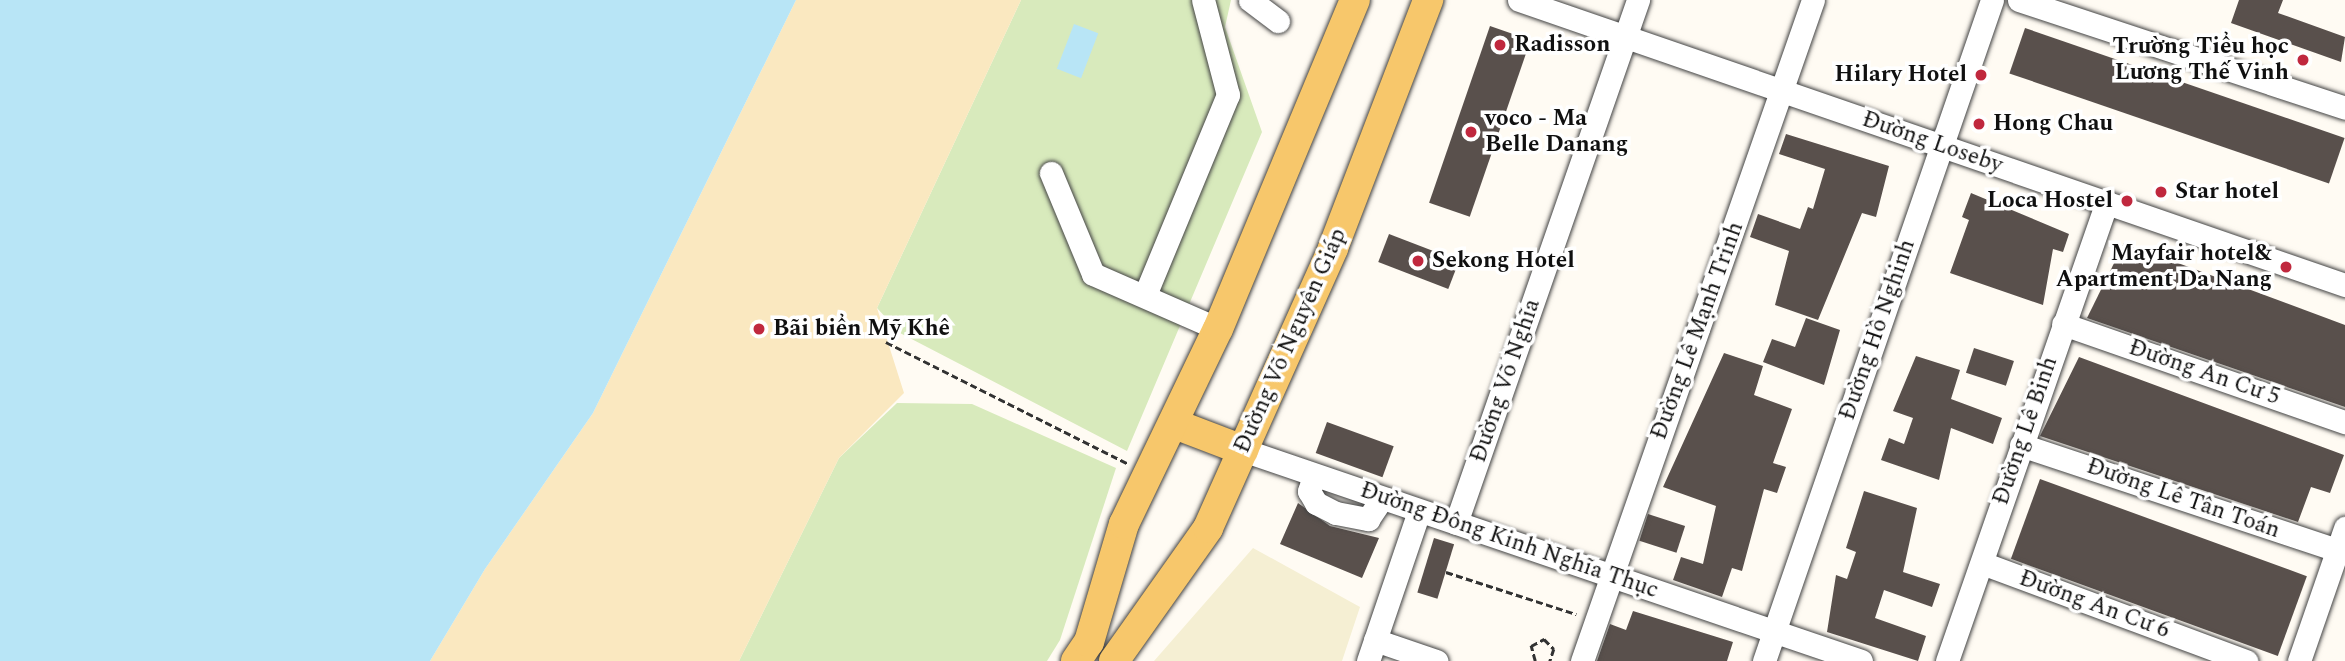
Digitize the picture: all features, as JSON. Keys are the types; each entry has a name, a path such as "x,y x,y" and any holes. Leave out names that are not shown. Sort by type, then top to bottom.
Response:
{"main road":[{"path":"1076,661 1089,642 1124,524 1175,424 1218,329 1355,0"},
{"name":"Đường Võ Nguyên Giáp","path":"1114,661 1209,528 1332,248 1428,0"},
{"path":"1175,424 1243,450"}],"street":[{"path":"1145,295 1228,95 1203,0"},
{"path":"1250,0 1278,21"},
{"name":"Đường Loseby","path":"1519,0 2345,285"},
{"name":"Đường Võ Nghĩa","path":"1456,523 1638,0"},
{"name":"Đường Lê Mạnh Trinh","path":"1582,661 1813,0"},
{"name":"Đường Hồ Nghinh","path":"1764,661 1992,0"},
{"path":"2019,0 2345,107"},
{"path":"1051,173 1087,268 1218,329"},
{"name":"Đường Lê Binh","path":"1947,661 2107,202"},
{"name":"Đường An Cư 5","path":"2063,324 2345,422"},
{"name":"Đường Lê Tân Toán","path":"2021,444 2341,552"},
{"name":"Đường Đông Kinh Nghĩa Thục","path":"1243,450 1861,661"},
{"path":"1419,511 1371,651 1436,661"},
{"path":"2299,661 2341,552 2345,528"},
{"name":"Đường An Cư 6","path":"1982,563 2246,661"}],"path":[{"path":"886,342 1129,464"},
{"path":"1446,572 1583,616"},
{"path":"1535,661 1531,646 1544,639 1555,649 1550,661"}],"shaded area":[{"path":"1253,548 1360,607 1342,661 1154,661"}],"green space":[{"path":"1021,0 1231,0 1225,27 1262,132 1127,451 900,333 877,308"},
{"path":"897,403 972,404 1116,468 1060,640 1047,661 739,661 839,458"}],"sand":[{"name":"Bãi biển Mỹ Khê","path":"796,0 1021,0 877,308 904,393 839,458 739,661 430,661 485,569 593,413"}],"water":[{"path":"0,0 796,0 593,413 485,569 430,661 0,661"},
{"path":"1074,24 1098,33 1081,78 1057,69"}],"building":[{"path":"2239,0 2283,0 2278,13 2345,37 2341,62 2231,23"},
{"path":"1490,26 1531,40 1470,217 1429,203"},
{"path":"2025,28 2345,138 2329,183 2009,73"},
{"path":"1786,134 1889,166 1876,217 1862,213 1818,320 1775,305 1789,251 1750,237 1758,214 1800,229 1808,207 1813,209 1825,169 1779,154"},
{"path":"1971,193 2069,234 2063,252 2053,249 2043,305 1950,273 1969,220 1962,217"},
{"name":"Sekong Hotel","path":"1389,234 1459,261 1448,289 1378,262"},
{"path":"2124,243 2345,325 2345,407 2087,318"},
{"path":"1806,318 1840,330 1824,385 1763,362 1772,339 1795,347"},
{"path":"1974,348 2014,361 2006,386 1966,373"},
{"path":"1724,353 1763,366 1754,395 1792,409 1773,463 1786,467 1777,493 1764,489 1742,571 1732,568 1722,597 1673,580 1681,557 1703,564 1716,506 1663,487"},
{"path":"1916,356 1960,370 1951,399 2002,418 1993,444 1951,428 1939,480 1881,460 1889,438 1904,444 1913,418 1893,411"},
{"path":"2079,357 2344,455 2330,493 2311,487 2298,522 2040,436"},
{"path":"1327,422 1394,446 1382,477 1316,453"},
{"path":"2040,479 2307,576 2278,656 2011,559"},
{"path":"1864,491 1917,508 1903,572 1940,584 1932,607 1884,590 1875,618 1926,636 1918,661 1827,632 1836,575 1847,579 1856,552 1846,548"},
{"path":"1298,503 1330,526 1379,538 1362,578 1280,544"},
{"path":"1648,514 1685,526 1676,553 1639,541"},
{"path":"1434,538 1454,544 1437,599 1417,593"},
{"path":"1633,611 1733,642 1727,661 1597,661 1610,624 1626,630"}],"place":[{"name":"Radisson","path":"1500,45"},
{"name":"Trường Tiểu học Lương Thế Vinh","path":"2303,60"},
{"name":"Hilary Hotel","path":"1981,75"},
{"name":"Hong Chau","path":"1979,124"},
{"name":"voco - Ma Belle Danang","path":"1471,132"},
{"name":"Star hotel","path":"2161,192"},
{"name":"Loca Hostel","path":"2127,201"},
{"name":"Sekong Hotel","path":"1418,261"},
{"name":"Mayfair hotel& Apartment Da Nang","path":"2286,267"},
{"name":"Bãi biển Mỹ Khê","path":"759,329"}]}
